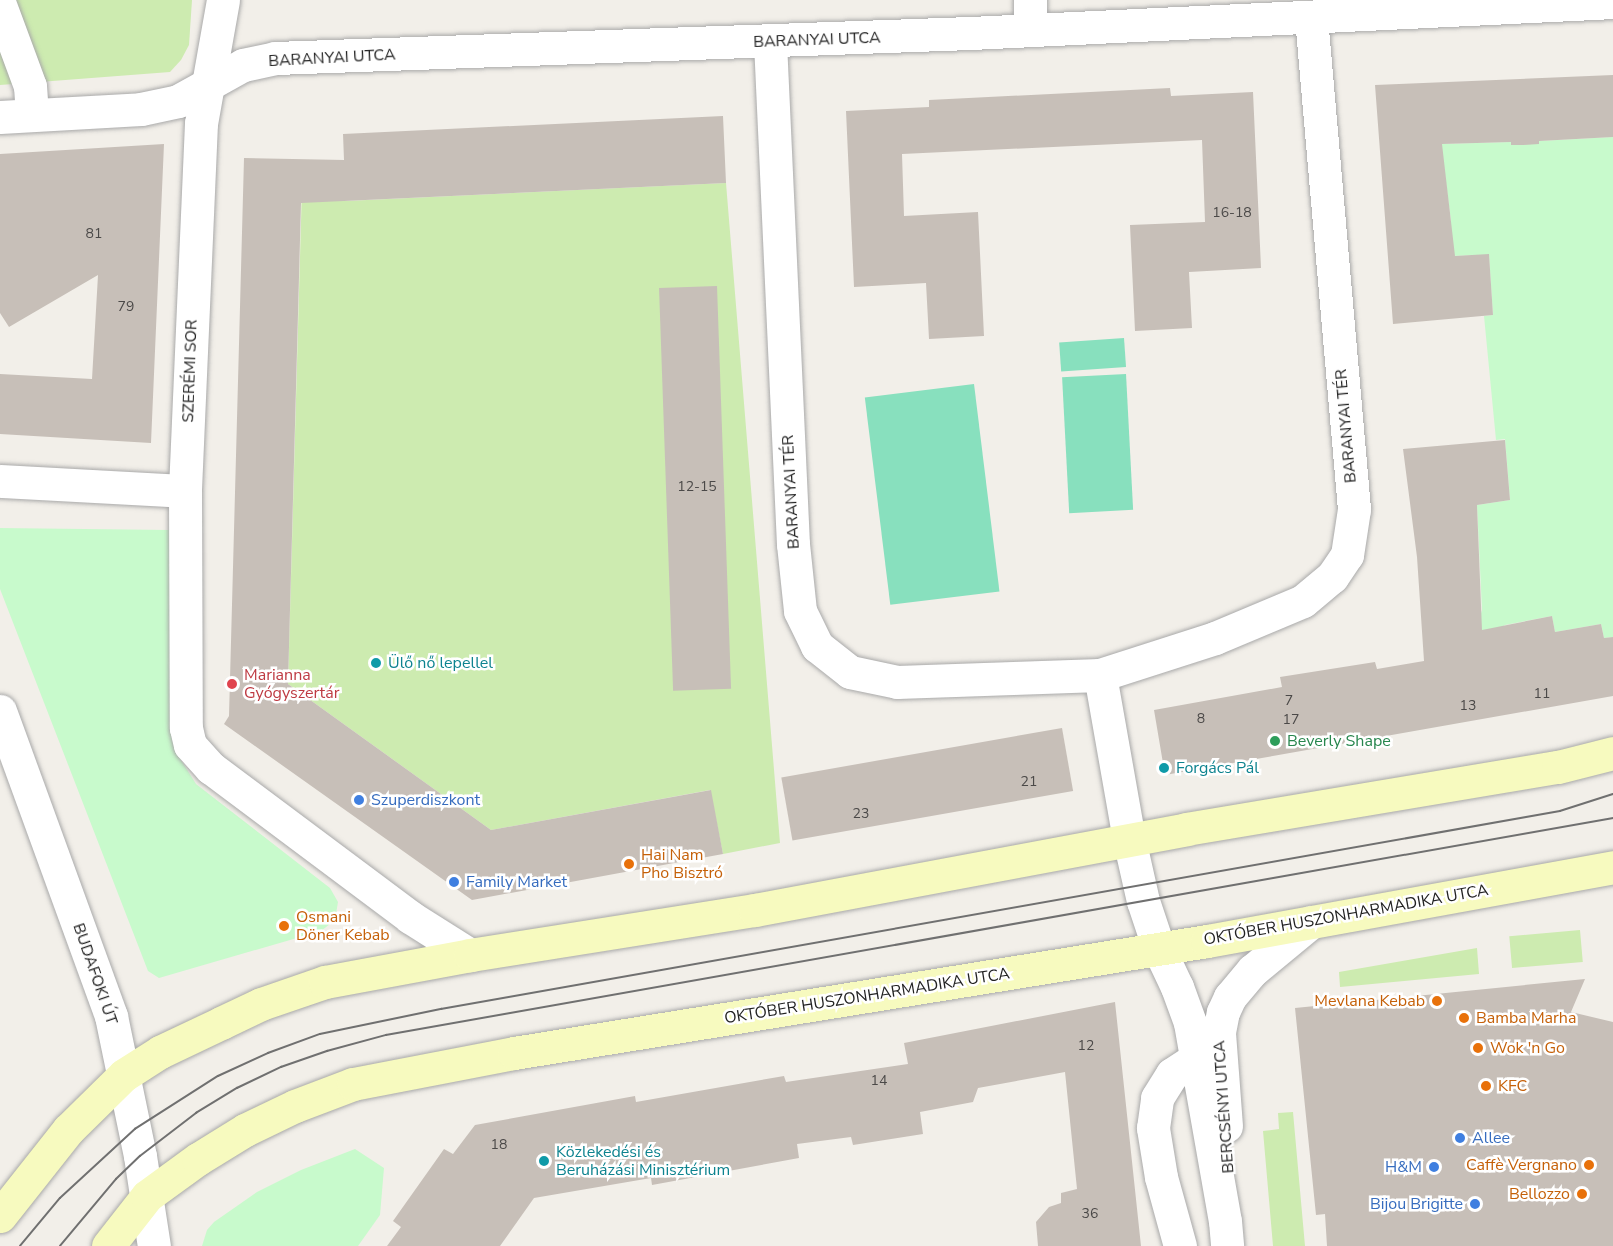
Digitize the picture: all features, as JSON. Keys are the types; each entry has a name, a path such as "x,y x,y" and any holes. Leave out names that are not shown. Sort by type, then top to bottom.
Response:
{"main road":[{"path":"0,1216 68,1130 124,1075 160,1052 272,1001 325,982 470,955 755,910 1129,839 1558,767 1613,753"},
{"name":"OKTÓBER HUSZONHARMADIKA UTCA","path":"108,1246 147,1196 198,1159 245,1130 295,1106 353,1084 514,1053 1159,949 1613,867"}],"street":[{"name":"SZERÉMI SOR","path":"223,0 210,84 201,123 185,491 186,728 190,745 221,776 410,917 470,955"},
{"name":"BARANYAI UTCA","path":"0,117 141,109 178,101 243,65 275,58 770,42 1030,15 1311,17 1613,2"},
{"path":"0,5 30,86 32,114"},
{"name":"BARANYAI TÉR","path":"770,42 794,544 800,611 817,646 849,672 897,682 1100,675 1215,638 1303,601 1332,578 1347,555 1354,508 1311,17"},
{"path":"0,481 185,491"},
{"path":"1100,675 1129,839"},
{"name":"BUDAFOKI ÚT","path":"0,711 111,1016 147,1196 154,1246"},
{"name":"BERCSÉNYI UTCA","path":"1129,839 1143,901 1159,949 1190,1023 1226,1233"},
{"name":"BERCSÉNYI UTCA","path":"1226,1233 1229,1163 1219,1032 1223,1012 1230,997 1253,969 1311,922"},
{"name":"BERCSÉNYI UTCA","path":"1180,1246 1161,1177 1153,1128 1157,1098 1172,1074 1195,1059"}],"green space":[{"path":"0,0 192,0 189,45 181,60 170,72 0,85"},
{"path":"1613,137 1613,637 1604,638 1601,624 1555,632 1552,616 1505,625 1470,648 1482,610 1477,505 1510,500 1505,439 1496,440 1484,316 1493,315 1489,255 1449,256 1451,221 1441,144 1511,142 1511,145 1524,145 1539,141"},
{"path":"726,183 780,843 723,854 710,790 491,830 288,684 302,186 346,201"},
{"path":"1124,338 1126,367 1061,371 1059,343"},
{"path":"1126,374 1133,510 1069,513 1062,377"},
{"path":"974,384 999,591 890,605 865,397"},
{"path":"0,528 169,530 176,752 196,784 330,888 338,902 335,920 321,931 159,978 148,971 0,589"},
{"path":"1580,930 1583,962 1512,968 1509,936"},
{"path":"1477,948 1479,974 1340,987 1339,972"},
{"path":"1293,1112 1305,1246 1273,1246 1263,1131 1279,1129 1278,1113"},
{"path":"355,1149 384,1168 380,1215 358,1246 202,1246 207,1230 214,1222 257,1192 301,1170"}],"building":[{"path":"1613,75 1613,137 1539,141 1539,144 1524,145 1511,145 1511,142 1442,144 1455,256 1489,254 1493,315 1393,324 1375,85"},
{"path":"1170,88 1171,96 1253,92 1261,268 1189,272 1192,328 1135,331 1130,225 1205,222 1202,140 902,154 904,216 978,212 984,336 929,339 926,283 854,287 846,111 929,107 929,100"},
{"path":"723,116 726,183 301,203 288,684 491,830 711,790 723,854 472,900 224,724 229,716 244,158 344,160 343,134"},
{"path":"164,144 151,443 0,434 0,374 92,379 98,275 9,327 0,313 0,154"},
{"path":"717,286 731,689 673,691 659,288"},
{"path":"1505,440 1510,500 1477,505 1482,630 1552,616 1555,632 1601,624 1604,638 1613,637 1613,696 1165,775 1154,710 1282,687 1280,677 1375,662 1377,669 1424,661 1417,557 1403,449"},
{"path":"1062,728 1073,791 792,841 781,777"},
{"name":"Allee","path":"1585,979 1571,1012 1613,1022 1613,1246 1327,1246 1325,1214 1316,1215 1295,1008"},
{"path":"1115,1002 1141,1246 1038,1246 1036,1222 1049,1207 1061,1203 1061,1193 1077,1189 1065,1072 978,1088 973,1102 920,1112 923,1134 853,1145 851,1137 797,1144 799,1158 652,1185 651,1178 534,1198 500,1246 387,1246 401,1227 393,1221 444,1149 453,1154 475,1125 635,1096 636,1102 784,1076 786,1082 908,1064 904,1043"}],"tram line":[{"path":"20,1246 60,1198 135,1129 218,1076 268,1053 320,1034 441,1009 1560,811 1613,794"},
{"path":"60,1246 116,1179 140,1156 196,1113 237,1088 281,1067 327,1051 386,1035 1613,818"}],"place":[{"name":"Ülő nő lepellel","path":"376,663"},
{"name":"Marianna Gyógyszertár","path":"232,684"},
{"name":"Beverly Shape","path":"1275,741"},
{"name":"Forgács Pál","path":"1164,768"},
{"name":"Szuperdiszkont","path":"359,800"},
{"name":"Hai Nam Pho Bisztró","path":"629,864"},
{"name":"Family Market","path":"454,882"},
{"name":"Osmani Döner Kebab","path":"284,926"},
{"name":"Mevlana Kebab","path":"1437,1001"},
{"name":"Bamba Marha","path":"1464,1018"},
{"name":"Wok 'n Go","path":"1478,1048"},
{"name":"KFC","path":"1486,1086"},
{"name":"Allee","path":"1460,1138"},
{"name":"Közlekedési és Beruházási Minisztérium","path":"544,1161"},
{"name":"Caffè Vergnano","path":"1589,1165"},
{"name":"H&M","path":"1434,1167"},
{"name":"Bellozzo","path":"1582,1194"},
{"name":"Bijou Brigitte","path":"1475,1204"}]}
